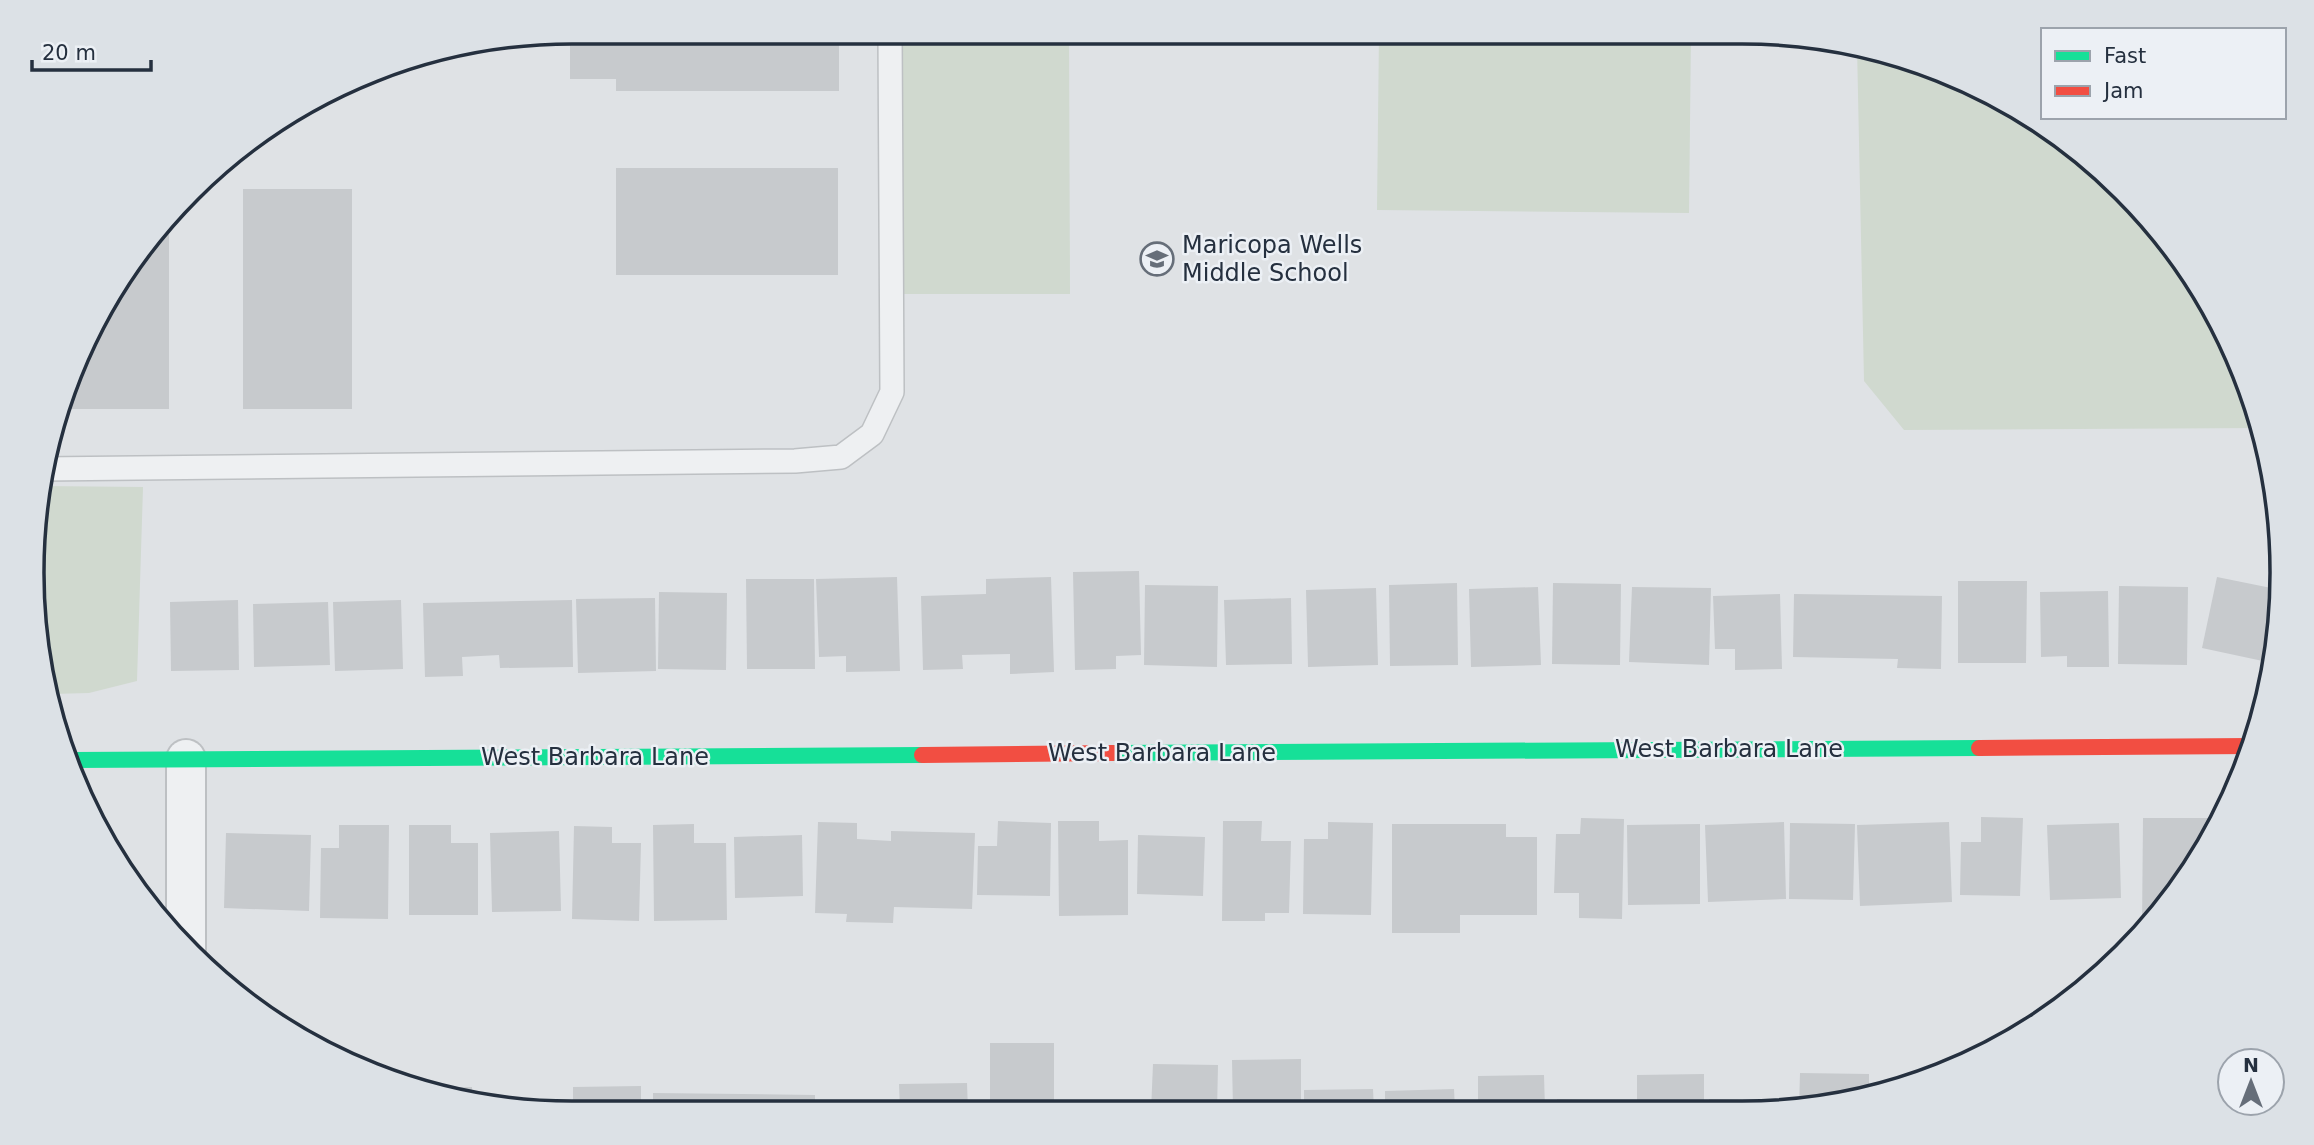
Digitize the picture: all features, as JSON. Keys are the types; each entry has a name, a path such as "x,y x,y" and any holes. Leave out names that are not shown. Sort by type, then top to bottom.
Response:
{"street":[{"name":"West Barbara Lane","path":"79,760 2241,746"},
{"path":"186,759 186,932"}],"lane":[{"path":"54,469 795,461 841,457 872,434 892,392 890,44"}],"shaded area":[{"path":"901,44 1069,44 1070,294 902,294"},
{"path":"1379,44 1691,44 1689,213 1377,210"},
{"path":"1857,57 1911,72 1975,98 2035,133 2090,175 2139,224 2181,279 2216,339 2230,370 2250,428 1904,430 1864,381"},
{"path":"51,486 143,487 137,681 89,693 58,694 54,676 48,642 44,572"}],"building":[{"path":"570,44 839,44 839,91 616,91 616,79 570,79"},
{"path":"616,168 838,168 838,275 616,275"},
{"path":"243,189 352,189 352,409 243,409"},
{"path":"169,231 169,409 70,409 84,370 115,308"},
{"path":"1139,571 1141,655 1116,656 1116,669 1075,670 1073,572"},
{"path":"897,577 900,671 846,672 846,656 819,657 816,579"},
{"path":"1051,577 1054,672 1010,674 1010,654 962,655 963,669 923,670 921,596 986,594 986,579"},
{"path":"2217,577 2270,588 2263,661 2202,648"},
{"path":"746,579 814,579 815,669 747,669"},
{"path":"1958,581 2027,581 2026,663 1958,663"},
{"path":"1457,583 1458,665 1390,666 1389,585"},
{"path":"1553,583 1621,584 1620,665 1552,664"},
{"path":"1145,585 1218,586 1217,667 1144,665"},
{"path":"2119,586 2188,587 2187,665 2118,664"},
{"path":"1538,587 1541,665 1471,667 1469,589"},
{"path":"1632,587 1711,588 1709,665 1629,662"},
{"path":"1376,588 1378,665 1308,667 1306,590"},
{"path":"2108,591 2109,667 2067,667 2067,656 2041,657 2040,592"},
{"path":"659,592 727,593 726,670 658,669"},
{"path":"1780,594 1782,669 1735,670 1735,649 1715,649 1713,596"},
{"path":"1794,594 1942,596 1941,669 1897,668 1898,659 1793,657"},
{"path":"655,598 656,671 578,673 576,599"},
{"path":"1291,598 1292,664 1226,665 1224,600"},
{"path":"238,600 239,670 171,671 170,602"},
{"path":"401,600 403,669 335,671 333,602"},
{"path":"572,600 573,667 500,668 499,655 462,657 463,676 425,677 423,603"},
{"path":"328,602 330,665 254,667 253,604"},
{"path":"1981,817 2023,818 2020,896 1960,895 1961,842 1981,842"},
{"path":"1581,818 1624,819 1622,919 1579,918 1579,893 1554,893 1556,834 1580,834"},
{"path":"2143,818 2209,818 2181,866 2142,917"},
{"path":"998,821 1051,823 1050,896 977,895 978,846 997,846"},
{"path":"1058,821 1099,821 1099,841 1128,840 1128,915 1059,916"},
{"path":"1223,821 1262,821 1261,841 1291,841 1289,913 1265,913 1265,921 1222,921"},
{"path":"818,822 857,823 857,839 891,841 891,831 975,833 972,909 894,907 893,923 846,922 847,914 815,913"},
{"path":"1328,822 1373,823 1371,915 1303,914 1304,839 1328,839"},
{"path":"1784,822 1786,899 1708,902 1705,825"},
{"path":"1949,822 1952,902 1860,906 1857,825"},
{"path":"1790,823 1855,824 1853,900 1789,899"},
{"path":"2119,823 2121,898 2050,900 2047,825"},
{"path":"694,824 694,843 726,843 727,920 654,921 653,825"},
{"path":"1392,824 1506,824 1506,837 1537,837 1537,915 1460,915 1460,933 1392,933"},
{"path":"1700,824 1700,904 1628,905 1627,825"},
{"path":"339,825 389,825 388,919 320,918 321,848 339,848"},
{"path":"409,825 451,825 451,843 478,843 478,915 409,915"},
{"path":"574,826 612,827 612,843 641,843 639,921 572,919"},
{"path":"559,831 561,911 492,912 490,833"},
{"path":"226,833 311,835 309,911 224,908"},
{"path":"802,835 803,896 735,898 734,837"},
{"path":"1138,835 1205,837 1203,896 1137,894"},
{"path":"990,1043 1054,1043 1054,1101 990,1101"},
{"path":"1301,1059 1301,1101 1233,1101 1232,1060"},
{"path":"1153,1064 1218,1065 1217,1101 1151,1101"},
{"path":"1800,1073 1869,1074 1869,1085 1799,1098"},
{"path":"1704,1074 1704,1101 1637,1101 1637,1075"},
{"path":"1544,1075 1545,1101 1478,1101 1478,1076"},
{"path":"967,1083 968,1101 900,1101 899,1084"},
{"path":"641,1086 641,1101 573,1101 573,1087"},
{"path":"454,1087 472,1087 472,1092 469,1091"},
{"path":"1373,1089 1374,1101 1304,1101 1304,1090"},
{"path":"1454,1089 1455,1101 1385,1101 1385,1091"},
{"path":"653,1093 815,1095 815,1101 653,1101"},
{"path":"1557,1099 1628,1101 1557,1101"},
{"path":"1709,1099 1777,1100 1742,1101"}],"traffic: fast":[{"path":"1113,753 1979,748"},
{"path":"79,760 922,755"}],"traffic: jam":[{"path":"1979,748 2241,746"},
{"path":"922,755 1113,753"}],"place":[{"name":"Maricopa Wells Middle School","path":"1157,259"}]}
